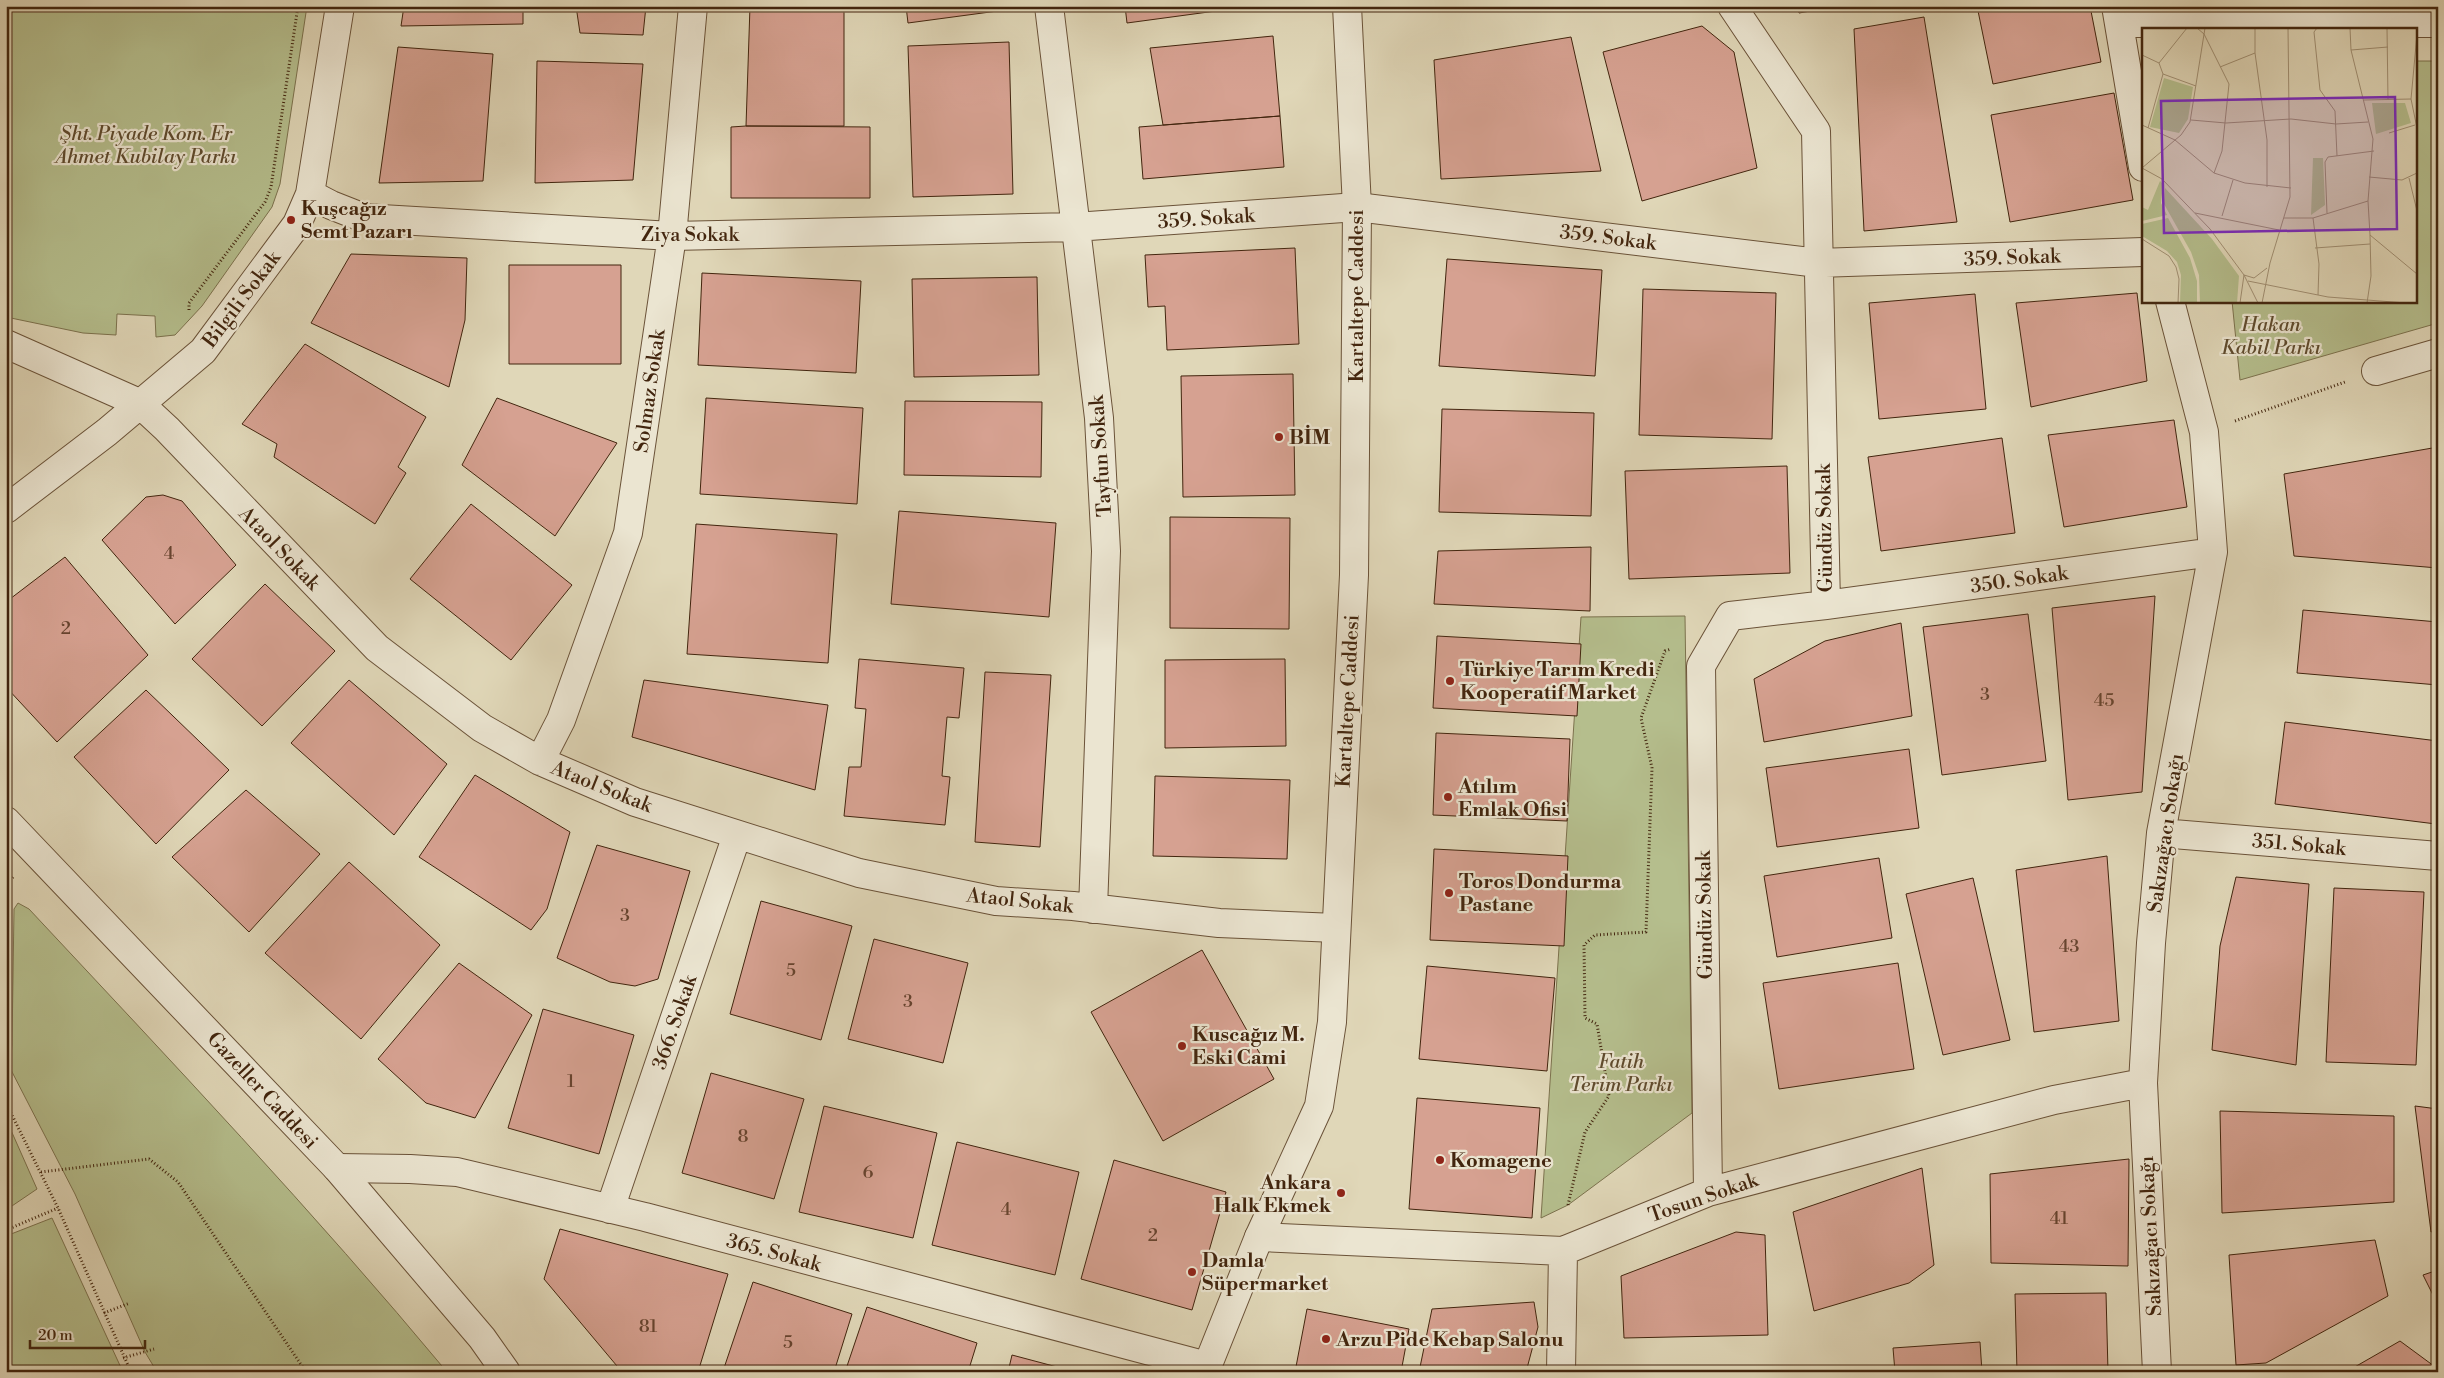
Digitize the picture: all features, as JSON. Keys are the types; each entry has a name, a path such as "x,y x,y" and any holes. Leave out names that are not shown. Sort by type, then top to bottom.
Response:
{"street":[{"name":"Bilgili Sokak","path":"6,508 106,432 138,403 203,351 297,224 310,194 340,6"},
{"name":"Solmaz Sokak","path":"540,760 560,720 628,533 672,236 693,6"},
{"name":"Tayfun Sokak","path":"1049,6 1099,418 1106,551 1093,909"},
{"name":"Kartaltepe Caddesi","path":"1206,1369 1259,1237 1319,1106 1332,1022 1354,575 1357,207 1346,6"},
{"name":"Gündüz Sokak","path":"1708,1192 1701,666 1730,616 1826,605 1816,131 1732,6"},
{"path":"2142,162 2118,15 2376,14 2438,22"},
{"name":"Ziya Sokak","path":"310,194 331,205 364,218 672,236 1075,227"},
{"name":"359. Sokak","path":"1075,227 1357,207 1818,263 2142,252"},
{"name":"Sakızağacı Sokağı","path":"2157,1372 2143,1083 2151,943 2161,833 2213,552 2204,432 2170,302"},
{"name":"Ataol Sokak","path":"6,344 138,403 167,429 377,648 482,728 540,760 635,802 859,873 987,900 1219,922 1336,928"},
{"path":"2376,372 2438,353"},
{"name":"350. Sokak","path":"1826,605 2213,552"},
{"name":"Gazeller Caddesi","path":"6,821 337,1168 482,1338 506,1372"},
{"name":"351. Sokak","path":"2161,833 2438,856"},
{"name":"366. Sokak","path":"610,1209 737,835"},
{"name":"Tosun Sokak","path":"1259,1237 1563,1251 1708,1192 2054,1100 2143,1083"},
{"name":"365. Sokak","path":"337,1168 457,1172 610,1209 1206,1369"},
{"path":"1561,1372 1563,1251"}],"path":[{"path":"189,312 189,303 265,202 270,187 298,6"},
{"path":"2204,432 2376,372"},
{"path":"1568,1205 1585,1132 1609,1096 1597,1024 1585,1018 1584,945 1595,935 1646,932 1652,768 1641,718 1664,651 1678,647"},
{"path":"6,886 13,876"},
{"path":"6,1103 58,1208 123,1358 131,1372"},
{"path":"40,1172 149,1159 178,1182 306,1372"},
{"path":"6,1230 58,1208"},
{"path":"104,1313 130,1303"},
{"path":"123,1358 154,1349"}],"green space":[{"name":"Şht. Piyade Kom. Er Ahmet Kubilay Parkı","path":"6,6 307,6 280,184 272,207 202,306 175,335 156,337 155,316 117,314 116,335 83,333 6,317"},
{"name":"Hakan Kabil Parkı","path":"2416,61 2438,61 2438,323 2240,380 2232,302 2416,302"},
{"name":"Fatih Terim Parkı","path":"1685,616 1692,1113 1568,1205 1541,1218 1581,617"},
{"path":"18,903 29,909 136,1023 346,1254 447,1372 157,1372 145,1352 75,1194 10,1068 14,909"},
{"path":"6,1119 37,1189 6,1210"},
{"path":"52,1218 123,1372 6,1372 6,1236"}],"building":[{"path":"404,6 523,6 523,24 401,26"},
{"path":"576,6 646,6 643,35 580,33"},
{"path":"750,6 844,6 844,126 746,126"},
{"path":"906,6 1004,6 1005,10 908,23"},
{"path":"1125,6 1253,6 1127,23"},
{"path":"1797,6 1839,6 1799,13"},
{"path":"1977,6 2090,6 2101,62 1993,84"},
{"path":"1924,17 1957,222 1864,231 1854,29"},
{"path":"1702,26 1734,52 1757,168 1642,201 1603,52"},
{"path":"1273,36 1280,116 1163,125 1150,48"},
{"path":"1571,37 1601,171 1441,179 1434,60"},
{"path":"1009,42 1013,194 913,197 908,46"},
{"path":"398,47 493,54 483,181 379,183"},
{"path":"537,61 643,64 633,180 535,183"},
{"path":"2114,93 2133,200 2010,222 1991,115"},
{"path":"1280,116 1284,167 1143,179 1139,127"},
{"path":"731,127 870,127 870,198 731,198"},
{"path":"1295,248 1299,344 1167,350 1165,306 1148,307 1145,255"},
{"path":"351,254 467,258 465,320 449,387 311,323"},
{"path":"1447,259 1602,270 1595,376 1439,366"},
{"path":"509,265 621,265 621,364 509,364"},
{"path":"702,273 861,281 856,373 698,365"},
{"path":"1037,277 1039,375 914,377 912,279"},
{"path":"1643,289 1776,293 1772,439 1639,435"},
{"path":"2137,293 2147,381 2031,407 2016,303"},
{"path":"1975,294 1986,409 1879,419 1869,303"},
{"path":"305,344 426,417 398,467 406,473 375,524 274,457 277,444 242,424"},
{"path":"1293,374 1295,495 1183,497 1181,376"},
{"path":"497,398 617,443 555,536 462,465"},
{"path":"706,398 863,408 857,504 700,494"},
{"path":"905,401 1042,402 1041,477 904,475"},
{"path":"1442,409 1594,413 1591,516 1439,512"},
{"path":"2174,420 2187,507 2064,527 2048,435"},
{"path":"2002,438 2015,533 1881,551 1868,457"},
{"path":"2438,447 2438,568 2294,556 2284,474"},
{"path":"1787,466 1790,573 1629,579 1625,471"},
{"path":"163,495 182,501 236,565 175,624 102,540 146,497"},
{"path":"471,504 572,585 511,660 410,579"},
{"path":"899,511 1056,523 1049,617 891,604"},
{"path":"1170,517 1290,518 1289,629 1170,628"},
{"path":"696,524 837,534 828,663 687,654"},
{"path":"1591,547 1590,611 1434,604 1438,551"},
{"path":"65,557 148,655 57,742 6,687 6,602"},
{"path":"265,584 335,651 262,726 192,659"},
{"path":"2155,596 2142,792 2068,800 2052,608"},
{"path":"2303,610 2438,622 2438,685 2297,673"},
{"path":"2028,614 2046,761 1942,775 1923,627"},
{"path":"1901,623 1912,716 1764,742 1754,679 1825,641"},
{"path":"1437,636 1581,644 1577,716 1433,708"},
{"path":"859,659 964,668 959,718 947,717 942,776 950,777 945,825 844,816 849,767 861,767 866,709 855,708"},
{"path":"1285,659 1286,746 1165,748 1165,660"},
{"path":"985,672 1051,675 1040,847 975,842"},
{"path":"349,680 447,764 394,835 291,743"},
{"path":"644,680 828,705 815,790 632,737"},
{"path":"146,690 229,770 156,844 74,757"},
{"path":"2285,722 2438,741 2438,806 2436,824 2275,804"},
{"path":"1436,733 1570,739 1567,821 1433,815"},
{"path":"1909,749 1919,828 1777,847 1766,768"},
{"path":"475,775 570,832 547,909 531,930 419,857"},
{"path":"1155,776 1290,780 1287,859 1153,856"},
{"path":"246,790 320,854 249,932 172,857"},
{"path":"597,845 690,871 658,979 635,986 610,982 557,958"},
{"path":"1434,849 1568,856 1564,946 1430,940"},
{"path":"2107,856 2119,1021 2034,1032 2016,870"},
{"path":"1879,858 1892,938 1777,957 1764,876"},
{"path":"349,862 440,945 361,1039 265,953"},
{"path":"2236,877 2309,884 2296,1065 2212,1050 2220,946"},
{"path":"1973,878 2010,1040 1943,1055 1906,894"},
{"path":"2334,888 2424,892 2416,1065 2326,1062"},
{"path":"761,901 852,926 821,1040 730,1014"},
{"path":"874,939 968,963 943,1063 848,1039"},
{"name":"Kuscağız M. Eski Cami","path":"1202,950 1274,1079 1163,1141 1091,1012"},
{"path":"459,963 532,1015 475,1118 426,1103 378,1059"},
{"path":"1898,963 1914,1069 1779,1089 1763,983"},
{"path":"1427,966 1555,978 1547,1071 1419,1059"},
{"path":"543,1009 634,1035 599,1154 508,1128"},
{"path":"711,1073 804,1099 774,1199 682,1173"},
{"path":"1417,1098 1540,1108 1532,1218 1409,1209"},
{"path":"824,1106 937,1133 913,1238 799,1212"},
{"path":"2415,1106 2438,1109 2438,1230 2431,1232"},
{"path":"2220,1111 2394,1116 2394,1202 2222,1213"},
{"path":"957,1142 1079,1172 1055,1275 932,1245"},
{"path":"2129,1159 2128,1266 1991,1263 1990,1174"},
{"path":"1114,1160 1226,1192 1192,1310 1081,1279"},
{"path":"1922,1168 1934,1265 1909,1283 1814,1311 1793,1212"},
{"path":"560,1229 728,1274 698,1372 622,1372 544,1279"},
{"path":"1736,1232 1765,1235 1768,1335 1624,1338 1621,1276"},
{"path":"2375,1240 2388,1296 2266,1363 2236,1365 2229,1255"},
{"path":"2438,1270 2438,1305 2423,1275"},
{"path":"753,1282 852,1314 834,1372 723,1371"},
{"path":"2106,1293 2108,1372 2017,1372 2015,1294"},
{"path":"1534,1302 1538,1327 1526,1372 1419,1372 1432,1309"},
{"path":"867,1307 977,1343 968,1372 845,1372"},
{"path":"1307,1309 1409,1329 1401,1372 1295,1372"},
{"path":"2400,1341 2438,1369 2438,1372 2346,1372"},
{"path":"1980,1342 1982,1372 1895,1372 1893,1348"},
{"path":"1012,1355 1076,1372 1008,1372"}],"place":[{"name":"Kuşcağız Semt Pazarı","path":"291,220"},
{"name":"BİM","path":"1279,437"},
{"name":"Türkiye Tarım Kredi Kooperatif Market","path":"1450,681"},
{"name":"Atılım Emlak Ofisi","path":"1448,797"},
{"name":"Toros Dondurma Pastane","path":"1449,893"},
{"name":"Kuscağız M. Eski Cami","path":"1182,1046"},
{"name":"Komagene","path":"1440,1160"},
{"name":"Ankara Halk Ekmek","path":"1341,1193"},
{"name":"Damla Süpermarket","path":"1192,1272"},
{"name":"Arzu Pide Kebap Salonu","path":"1326,1339"}]}
